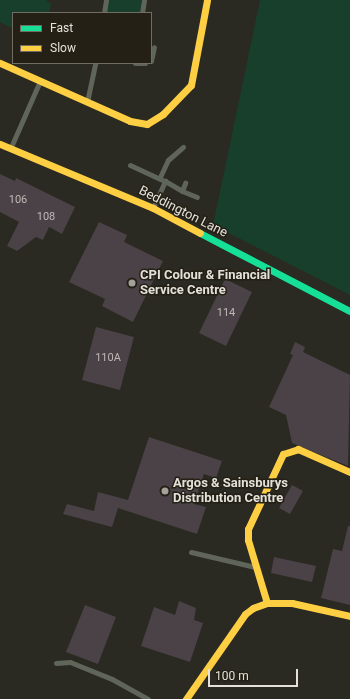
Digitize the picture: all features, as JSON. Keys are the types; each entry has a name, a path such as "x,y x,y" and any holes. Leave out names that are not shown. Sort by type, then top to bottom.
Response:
{"street":[{"path":"104,12 106,0"},
{"path":"142,12 144,0"},
{"path":"0,63 137,124 147,124 163,114 191,85 206,0"},
{"path":"152,56 154,47"},
{"path":"87,102 95,64"},
{"path":"11,147 40,81"},
{"name":"Beddington Lane","path":"0,144 11,147 153,208 350,311"},
{"path":"160,177 168,160 183,147"},
{"path":"130,165 160,177 165,182 197,198"},
{"path":"153,208 165,182"},
{"path":"182,191 185,183"},
{"path":"267,602 255,567 248,529 283,454 298,449 350,472"},
{"path":"191,552 255,567"},
{"path":"186,699 245,614 267,602 292,603 350,616"},
{"path":"56,663 70,662 112,679 148,699"}],"green space":[{"path":"0,0 46,0 51,4 49,12 12,12 12,28 0,22"},
{"path":"109,0 142,0 140,12 106,12"},
{"path":"260,0 350,0 350,295 213,225"}],"building":[{"path":"0,174 15,181 16,178 75,207 62,234 49,227 43,240 36,237 17,251 7,246 19,222 0,212"},
{"path":"99,222 127,235 124,242 163,261 133,322 102,306 105,299 69,282"},
{"path":"225,279 252,292 226,346 199,333"},
{"path":"96,327 134,337 120,390 82,380"},
{"path":"295,342 305,347 303,352 350,375 348,466 292,443 286,415 269,407 293,355 290,354"},
{"name":"Argos & Sainsburys Distribution Centre","path":"149,437 222,461 216,478 204,474 194,504 206,507 197,534 118,508 112,527 63,514 67,504 94,511 98,492 128,500"},
{"path":"292,485 303,491 290,514 279,508"},
{"path":"348,526 350,526 350,605 321,598 333,549 342,551"},
{"path":"274,557 316,566 312,582 271,573"},
{"path":"179,601 196,608 194,620 203,623 190,662 141,646 154,607 175,615"},
{"path":"85,605 116,617 98,664 66,652"}],"traffic: fast":[{"path":"200,233 350,311"}],"traffic: slow":[{"path":"0,63 130,121 147,124 163,114 191,85 207,0"},
{"path":"0,144 153,208 200,233"},
{"path":"267,603 248,540 248,529 283,454 298,449 350,472"},
{"path":"186,699 245,614 253,608 267,603 292,603 350,616"}],"place":[{"name":"CPI Colour & Financial Service Centre","path":"132,283"},
{"name":"Argos & Sainsburys Distribution Centre","path":"165,491"}]}
